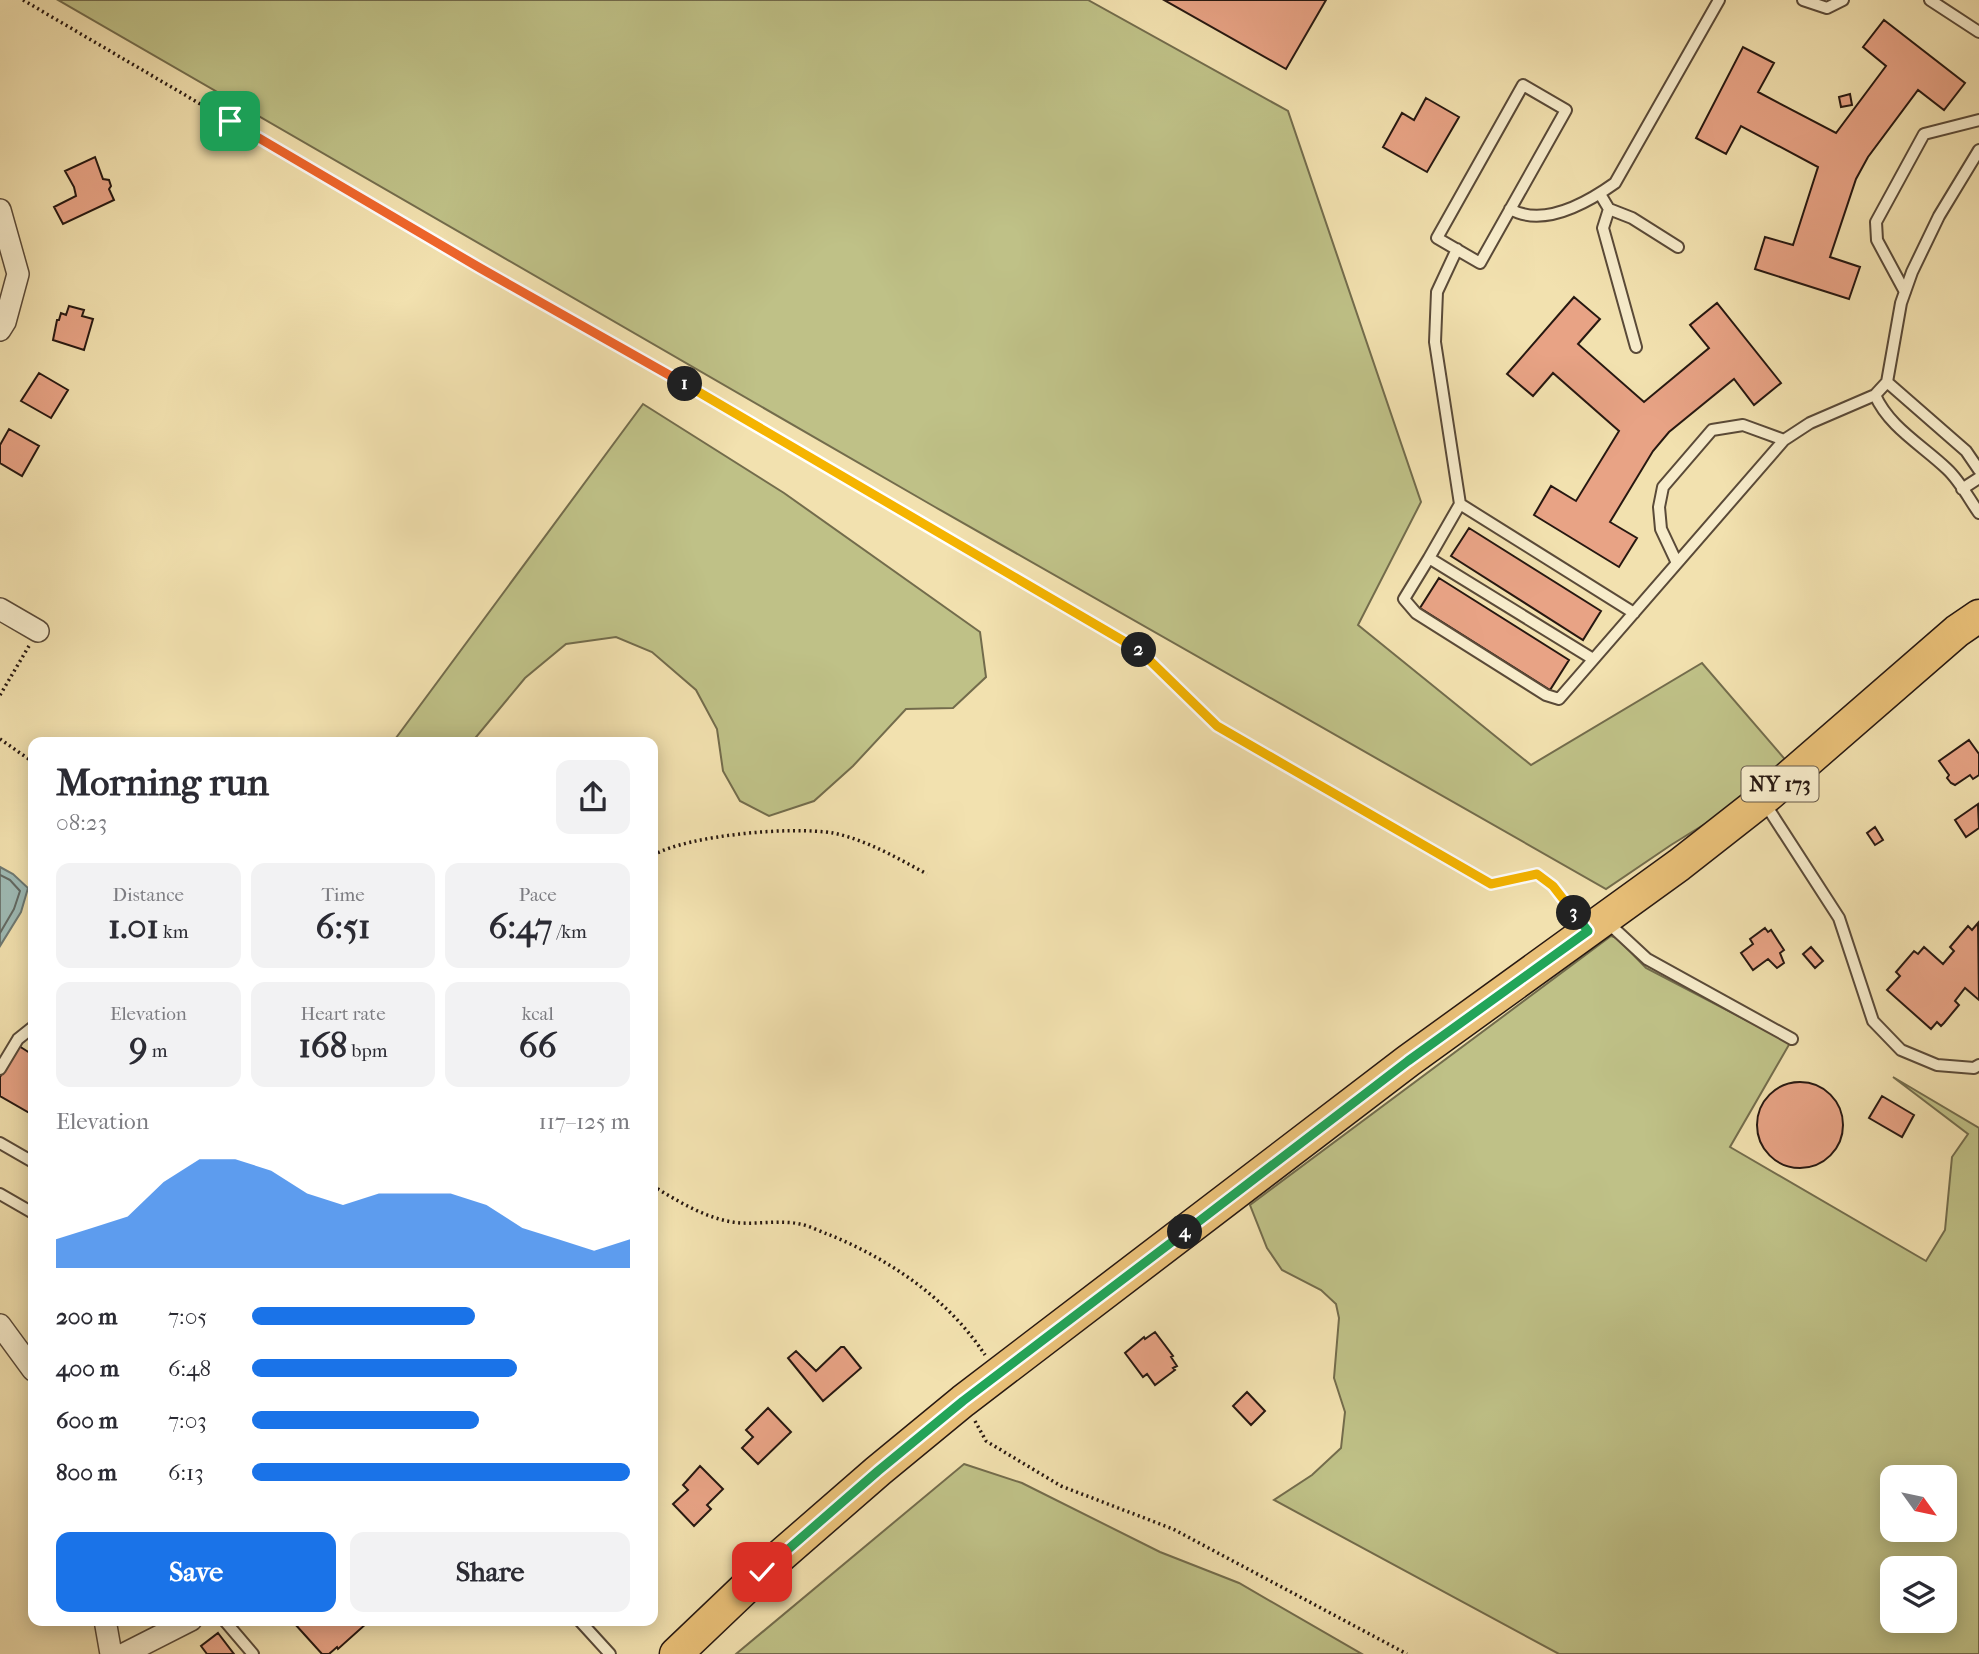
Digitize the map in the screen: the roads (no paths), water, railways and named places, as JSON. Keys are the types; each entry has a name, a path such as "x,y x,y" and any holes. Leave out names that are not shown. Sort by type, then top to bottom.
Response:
{"main road":[{"name":"NY 173","path":"676,1654 762,1572 963,1401 1408,1061 1679,865 1762,799 1979,615"}],"street":[{"path":"0,210 18,274 5,322 0,330"},
{"path":"0,609 38,631"},
{"path":"0,1325 28,1363"},
{"path":"106,1626 111,1654"},
{"path":"124,1654 179,1626"}],"lane":[{"path":"1510,209 1523,216 1559,213 1600,194 1615,183 1720,0"},
{"path":"1803,0 1818,2 1827,8 1843,0"},
{"path":"1930,0 1979,32"},
{"path":"1523,85 1566,110 1480,263 1457,249 1437,238 1523,85"},
{"path":"1905,292 1877,240 1876,222 1924,134 1979,120"},
{"path":"1457,249 1437,292 1435,342 1460,504 1404,599 1416,612 1546,695 1559,699 1784,440 1810,423 1875,395 1887,382 1905,292 1912,272 1939,216 1979,150"},
{"path":"1600,194 1609,209 1632,218 1678,247"},
{"path":"1609,209 1603,228 1636,346"},
{"path":"1887,382 1966,451 1979,470"},
{"path":"1875,395 1881,409 1893,422 1949,471 1979,513"},
{"path":"1677,563 1661,529 1659,507 1663,487 1712,430 1743,425 1784,440"},
{"path":"1962,489 1979,478"},
{"path":"1460,504 1634,613"},
{"path":"1429,558 1594,659"},
{"path":"1762,799 1839,918 1872,1021 1901,1050 1937,1065 1974,1068 1979,1065"},
{"path":"1596,925 1647,959 1792,1039"},
{"path":"0,1069 18,1038 28,1031"},
{"path":"0,1143 28,1159"},
{"path":"0,1195 28,1210"},
{"path":"229,1626 253,1654"},
{"path":"584,1626 610,1654"}],"water":[{"path":"0,867 13,874 28,888 21,912 0,946"}]}
